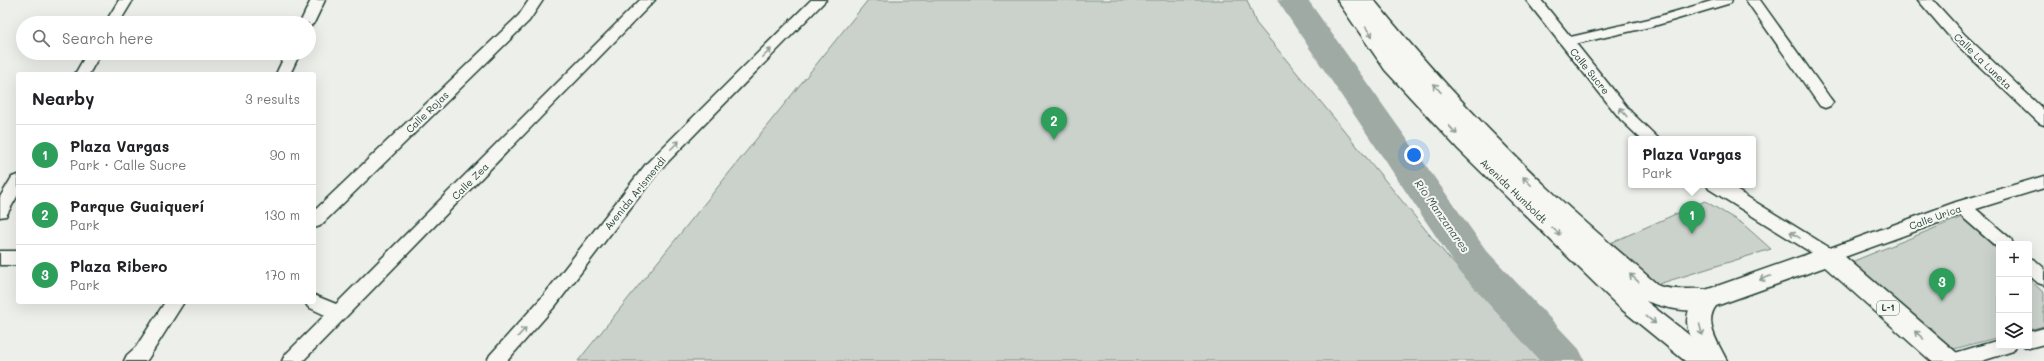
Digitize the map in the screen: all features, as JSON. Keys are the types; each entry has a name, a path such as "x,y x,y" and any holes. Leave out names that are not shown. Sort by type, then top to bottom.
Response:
{"main road":[{"name":"Avenida Humboldt","path":"1347,0 1392,64 1466,144 1628,301 1703,361"},
{"name":"Avenida Humboldt","path":"1364,0 1403,50 1462,116 1542,196 1651,293 1672,300 1708,299 1828,256"},
{"name":"L-1","path":"1828,256 1948,361"},
{"path":"1708,299 1699,310 1699,329 1715,361"}],"street":[{"path":"116,16 126,0"},
{"path":"310,16 318,0"},
{"name":"Calle Rojas","path":"316,219 524,18 536,0"},
{"name":"Calle Zea","path":"291,361 648,0"},
{"name":"Avenida Arismendi","path":"496,361 550,300 652,168 819,0"},
{"name":"Calle Sucre","path":"1533,0 1626,116 1648,136"},
{"path":"1566,42 1654,22 1727,0"},
{"path":"1753,0 1825,102"},
{"name":"Calle La Luneta","path":"1925,0 1958,38 2044,119"},
{"path":"83,72 90,60"},
{"path":"284,72 290,60"},
{"name":"Calle Urica","path":"1828,256 1962,207 2044,182"},
{"path":"0,211 16,184"},
{"path":"1720,188 1828,256"},
{"path":"1962,207 2002,241"},
{"path":"0,258 16,258"},
{"path":"2032,268 2044,278"},
{"path":"316,303 339,313"},
{"path":"133,361 150,341 174,304"},
{"path":"2032,339 2044,336"},
{"path":"1954,361 1996,349"}],"shaded area":[{"path":"868,0 1247,0 1256,23 1448,257 1541,361 578,361"},
{"path":"1705,201 1743,224 1771,249 1649,287 1606,245"},
{"path":"1962,217 1996,248 1996,338 1943,352 1844,265"},
{"path":"2032,282 2044,293 2044,326 2032,329"}],"waterway":[{"name":"Río Manzanares","path":"1292,0 1473,261 1565,361"}],"place":[{"name":"Parque Guaiquerí","path":"1054,140"},
{"name":"Plaza Vargas","path":"1692,234"},
{"name":"Plaza Ribero","path":"1942,301"}]}
